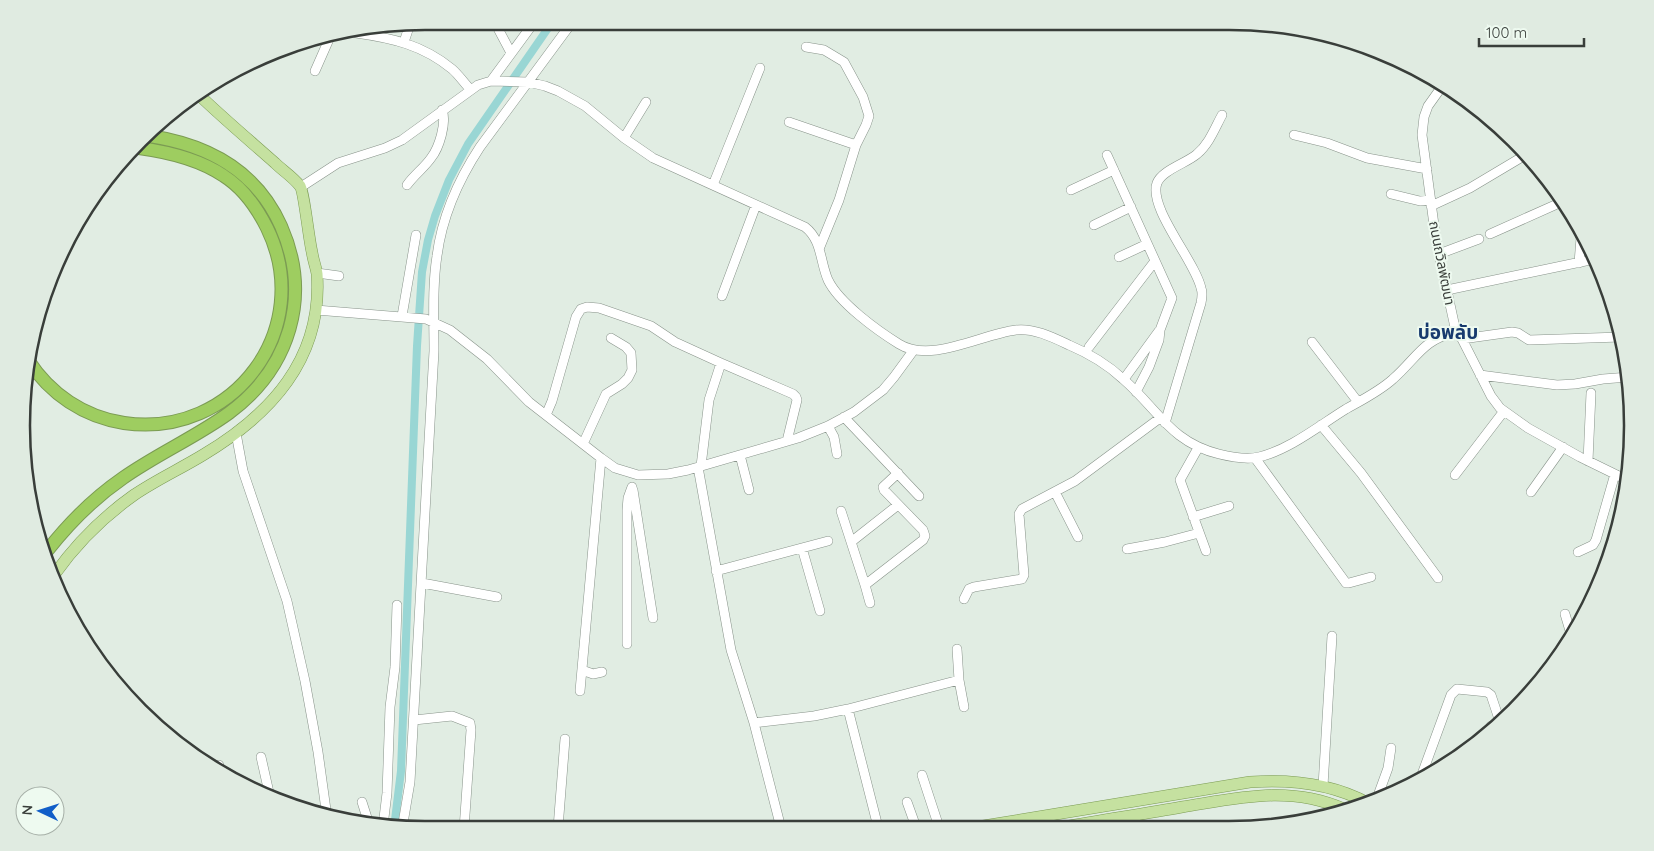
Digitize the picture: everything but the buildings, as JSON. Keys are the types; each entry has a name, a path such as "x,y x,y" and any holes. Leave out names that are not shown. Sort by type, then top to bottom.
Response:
{"highway":[{"path":"49,548 75,518 105,491 141,466 221,418 251,394 272,368 287,338 295,304 296,287 294,267 289,248 277,217 261,193 242,174 224,160 198,147 155,137"},
{"path":"34,368 45,382 72,404 108,420 139,424 172,422 204,411 231,395 253,372 268,349 281,309 282,285 280,262 272,238 252,203 225,176 194,160 170,153 143,149"}],"main road":[{"path":"58,571 85,537 121,505 142,490 203,455 236,433 265,410 291,376 306,347 316,310 317,273 301,187 203,99"},
{"path":"1013,821 1250,782 1290,781 1323,786 1340,790 1359,799"},
{"path":"1099,821 1252,795 1295,796 1317,800 1336,806"}],"street":[{"path":"499,30 511,53"},
{"path":"495,81 511,53 528,30"},
{"path":"404,820 410,782 422,583 430,321 441,235 450,206 469,164 524,82 566,30"},
{"path":"404,42 408,31"},
{"path":"366,34 390,38 422,50 453,70 470,89"},
{"path":"315,71 328,42"},
{"path":"806,47 824,50 844,62 864,97 869,116 856,145 819,249"},
{"path":"713,185 760,68"},
{"path":"301,187 338,162 384,148 402,140 470,89 495,81 524,82 546,86 589,109 624,138 653,158 805,226 813,233 828,280 837,294 860,316 900,345 913,351 936,350 1016,330 1036,331 1070,345 1100,361 1124,379 1162,421 1186,442 1198,448 1226,456 1255,458 1284,447 1392,380 1425,346 1436,338 1512,332 1518,333 1529,340 1614,337"},
{"name":"ถนนถวิลพัฒนา","path":"1439,91 1428,106 1424,117 1422,136 1440,254 1459,336 1491,396 1504,411 1528,428 1621,477"},
{"path":"624,138 646,102"},
{"path":"408,185 435,151 444,124 442,110"},
{"path":"964,599 966,593 974,587 1022,579 1024,576 1020,512 1075,481 1162,421 1202,296 1199,282 1165,218 1158,201 1156,186 1161,176 1197,154 1207,143 1222,115"},
{"path":"789,122 856,145"},
{"path":"1294,135 1327,143 1368,158 1427,169"},
{"path":"1107,155 1172,298 1149,367 1136,392"},
{"path":"1391,194 1431,203 1470,188 1520,158"},
{"path":"1071,190 1114,170"},
{"path":"722,296 756,205"},
{"path":"1490,234 1555,205"},
{"path":"1094,225 1131,208"},
{"path":"406,317 416,234"},
{"path":"1440,254 1479,239"},
{"path":"1119,257 1147,244"},
{"path":"1579,263 1580,245"},
{"path":"1089,347 1155,261"},
{"path":"1447,290 1588,261"},
{"path":"317,273 339,276"},
{"path":"546,415 555,393 576,317 581,309 587,307 606,310 651,326 675,342 796,397 798,400 787,441"},
{"path":"316,310 406,317 430,321 450,330 487,359 529,402 601,458 615,468 632,474 649,476 699,467 787,441 828,426 867,403 883,390 913,351"},
{"path":"1124,379 1160,330"},
{"path":"583,444 606,394 628,378 632,370 631,353 626,347 611,338"},
{"path":"1312,342 1358,402"},
{"path":"721,364 709,400 699,467 731,650 754,723 779,821"},
{"path":"1480,375 1557,385 1621,378"},
{"path":"1588,461 1591,393"},
{"path":"1455,475 1504,411"},
{"path":"844,417 919,496"},
{"path":"1321,425 1361,473 1438,578"},
{"path":"828,426 834,437 837,454"},
{"path":"236,433 243,471 287,601 309,699 325,808"},
{"path":"1531,492 1563,447"},
{"path":"1198,448 1180,480 1206,551"},
{"path":"740,455 749,490"},
{"path":"580,691 601,458"},
{"path":"1255,458 1346,582 1350,583 1371,577"},
{"path":"865,585 923,540 925,536 923,530 883,487 898,473"},
{"path":"632,474 632,487 653,618"},
{"path":"1578,552 1593,545 1596,540 1615,474"},
{"path":"627,644 627,510 628,498 632,487"},
{"path":"1055,492 1078,537"},
{"path":"851,542 898,505"},
{"path":"1193,517 1229,506"},
{"path":"841,511 870,603"},
{"path":"1127,549 1199,533"},
{"path":"716,571 828,540"},
{"path":"802,548 820,611"},
{"path":"422,583 497,597"},
{"path":"384,819 390,706 396,659 397,606"},
{"path":"1565,614 1569,627"},
{"path":"1323,786 1332,636"},
{"path":"958,649 959,680 964,707"},
{"path":"582,670 593,674 602,672"},
{"path":"754,723 814,716 848,709 959,680"},
{"path":"1424,769 1451,694 1457,689 1487,692 1491,695 1498,714"},
{"path":"848,709 876,821"},
{"path":"414,720 452,716 470,723 465,821"},
{"path":"559,821 565,739"},
{"path":"1380,791 1388,768 1391,748"},
{"path":"262,757 268,788"},
{"path":"922,775 937,821"},
{"path":"362,802 367,817"},
{"path":"907,802 914,821"}],"waterway":[{"path":"395,820 401,771 417,346 422,272 428,240 449,180 468,144 547,30"}],"district":[{"name":"บ่อพลับ","path":"1448,332"}]}
